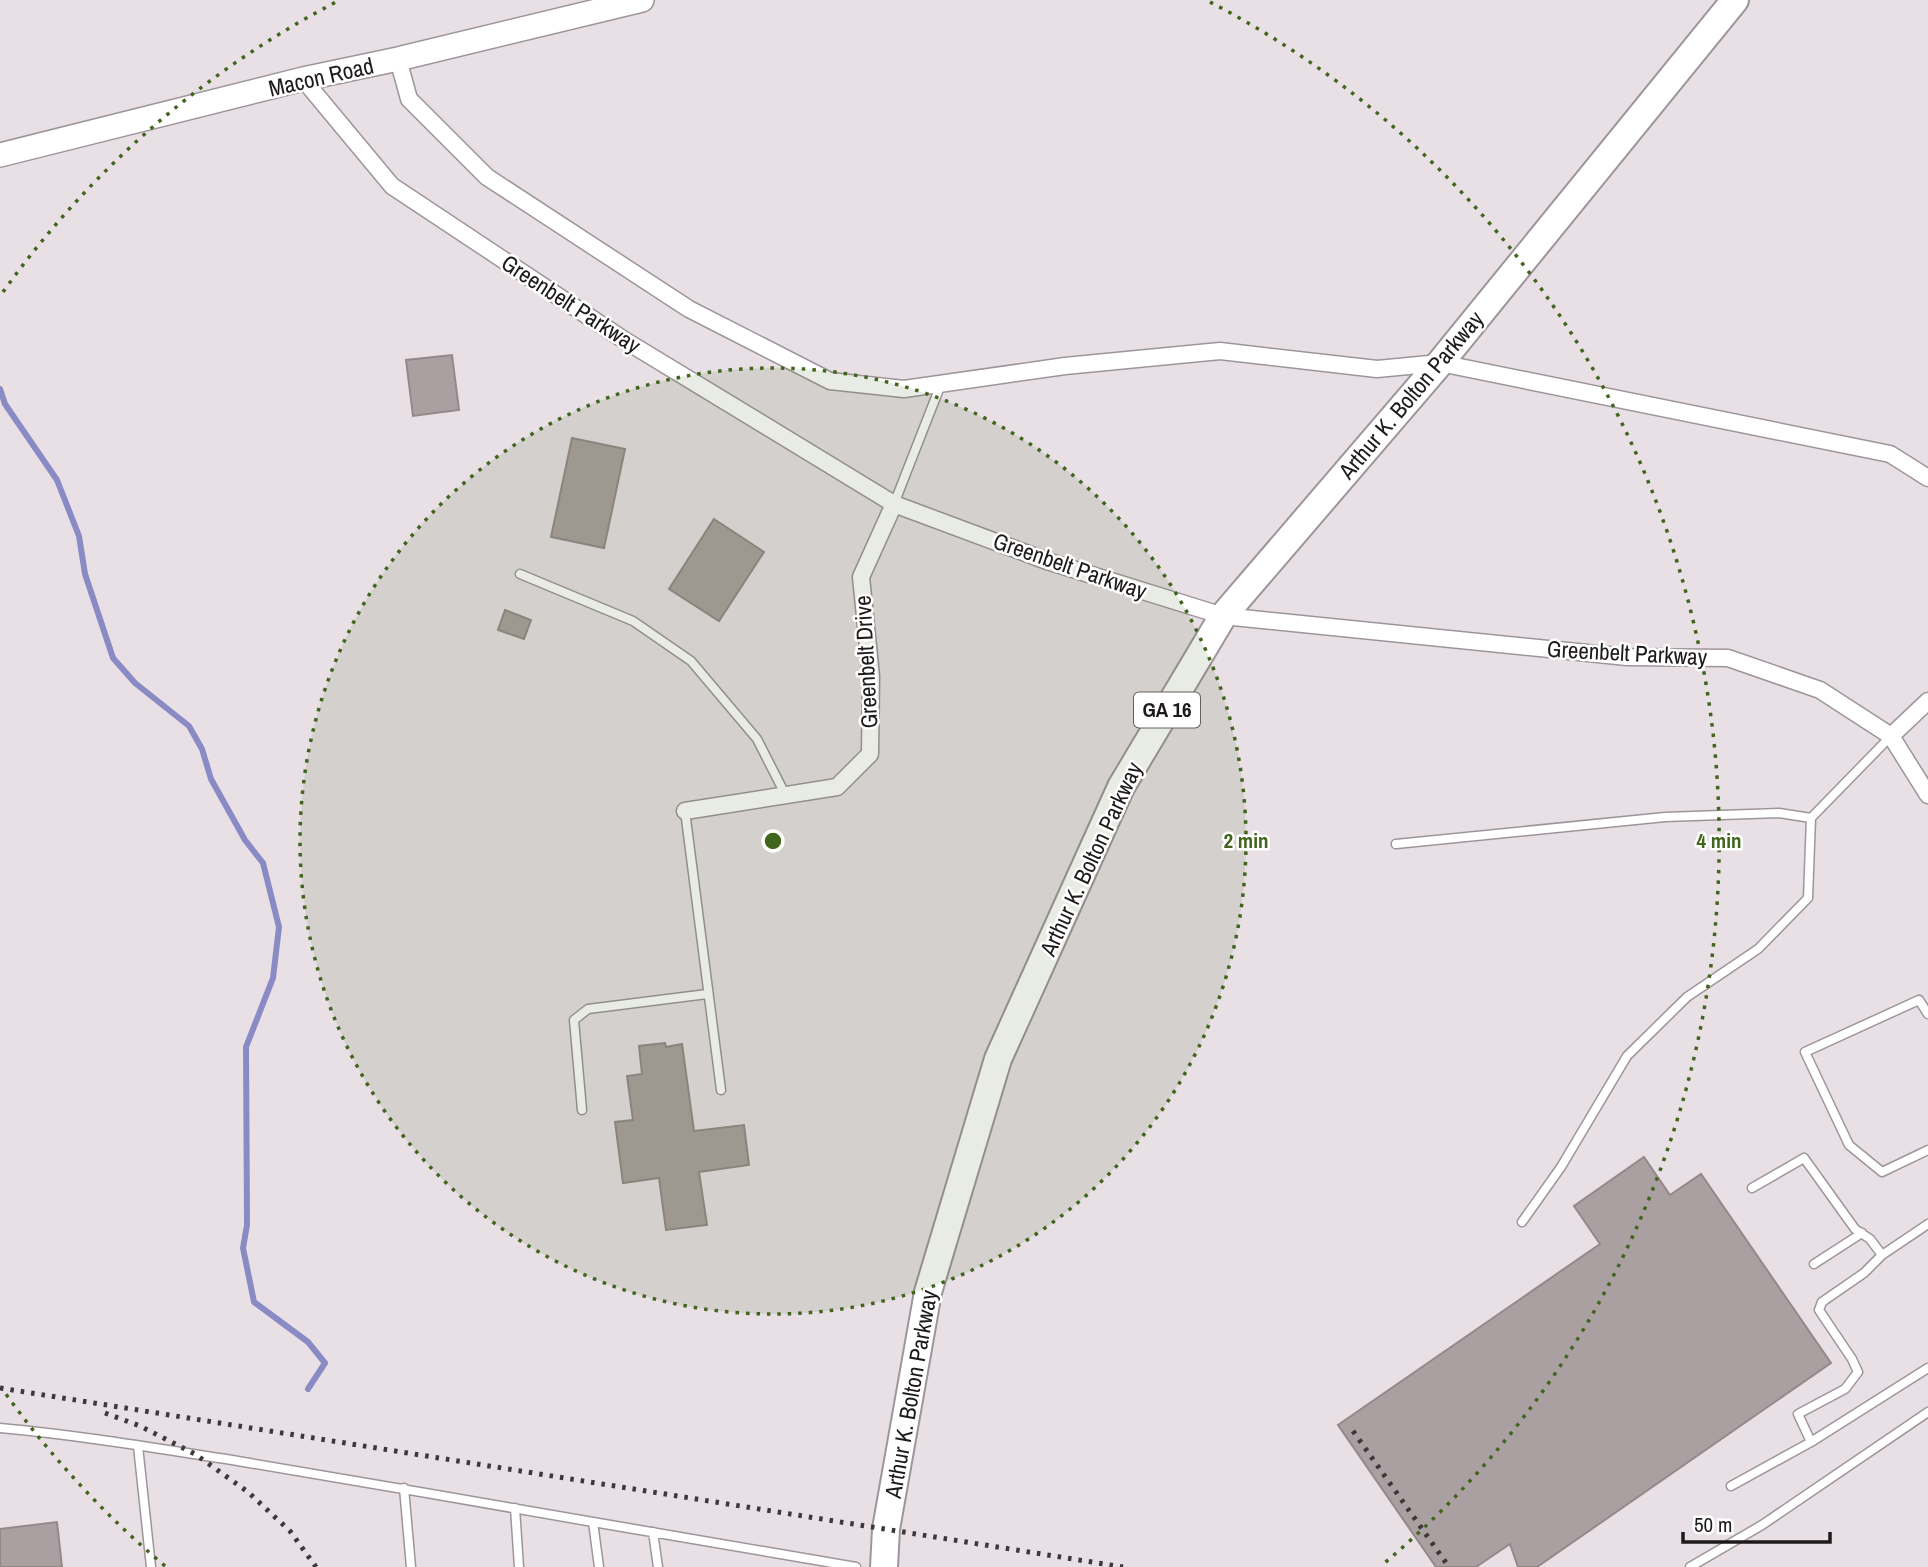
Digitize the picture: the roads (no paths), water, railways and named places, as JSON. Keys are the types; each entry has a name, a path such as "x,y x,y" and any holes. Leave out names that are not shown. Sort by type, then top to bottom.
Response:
{"main road":[{"name":"Macon Road","path":"0,155 303,79 642,0"},
{"name":"Arthur K. Bolton Parkway","path":"884,1567 886,1529 928,1292 998,1059 1121,787 1223,616 1440,363 1735,0"}],"street":[{"path":"398,59 409,99 487,177 689,309 830,381 904,389 1065,366 1220,351 1377,369 1440,363 1890,454 1928,478"},
{"name":"Greenbelt Parkway","path":"303,79 392,186 621,338 894,504 1047,561 1223,616 1627,657 1728,659 1820,690 1891,736 1928,795"},
{"name":"Greenbelt Drive","path":"685,811 837,787 870,754 871,676 861,576 894,504"},
{"path":"1891,736 1928,701"}],"lane":[{"path":"894,504 941,384"},
{"path":"520,574 633,621 691,661 757,739 785,794"},
{"path":"1522,1222 1561,1167 1627,1056 1687,996 1758,949 1808,898 1811,818 1891,736"},
{"path":"685,811 721,1090"},
{"path":"1396,844 1665,817 1779,813 1811,818"},
{"path":"582,1110 574,1020 588,1009 707,994"},
{"path":"1928,1014 1919,1000 1805,1052 1849,1145 1882,1172 1928,1150"},
{"path":"1752,1188 1804,1158 1854,1229 1870,1239 1882,1255"},
{"path":"1811,1442 1798,1414 1845,1389 1858,1372 1819,1310 1822,1302 1864,1273 1882,1255 1928,1224"},
{"path":"1814,1264 1862,1233"},
{"path":"1731,1486 1811,1442 1928,1368"},
{"path":"1690,1567 1762,1525 1928,1412"},
{"path":"0,1428 66,1434 404,1488 856,1567"},
{"path":"138,1446 151,1567"},
{"path":"404,1488 411,1567"},
{"path":"515,1508 519,1567"},
{"path":"593,1522 599,1567"},
{"path":"653,1532 658,1567"}],"waterway":[{"path":"0,389 5,404 57,480 79,536 85,574 113,658 135,683 189,726 202,749 211,779 245,840 263,863 279,927 273,978 246,1047 247,1225 243,1248 254,1302 308,1342 325,1363 308,1389"}],"railway":[{"path":"0,1388 1123,1567"},
{"path":"105,1413 140,1426 195,1454 248,1492 290,1531 316,1567"},
{"path":"1353,1431 1449,1567"}]}
